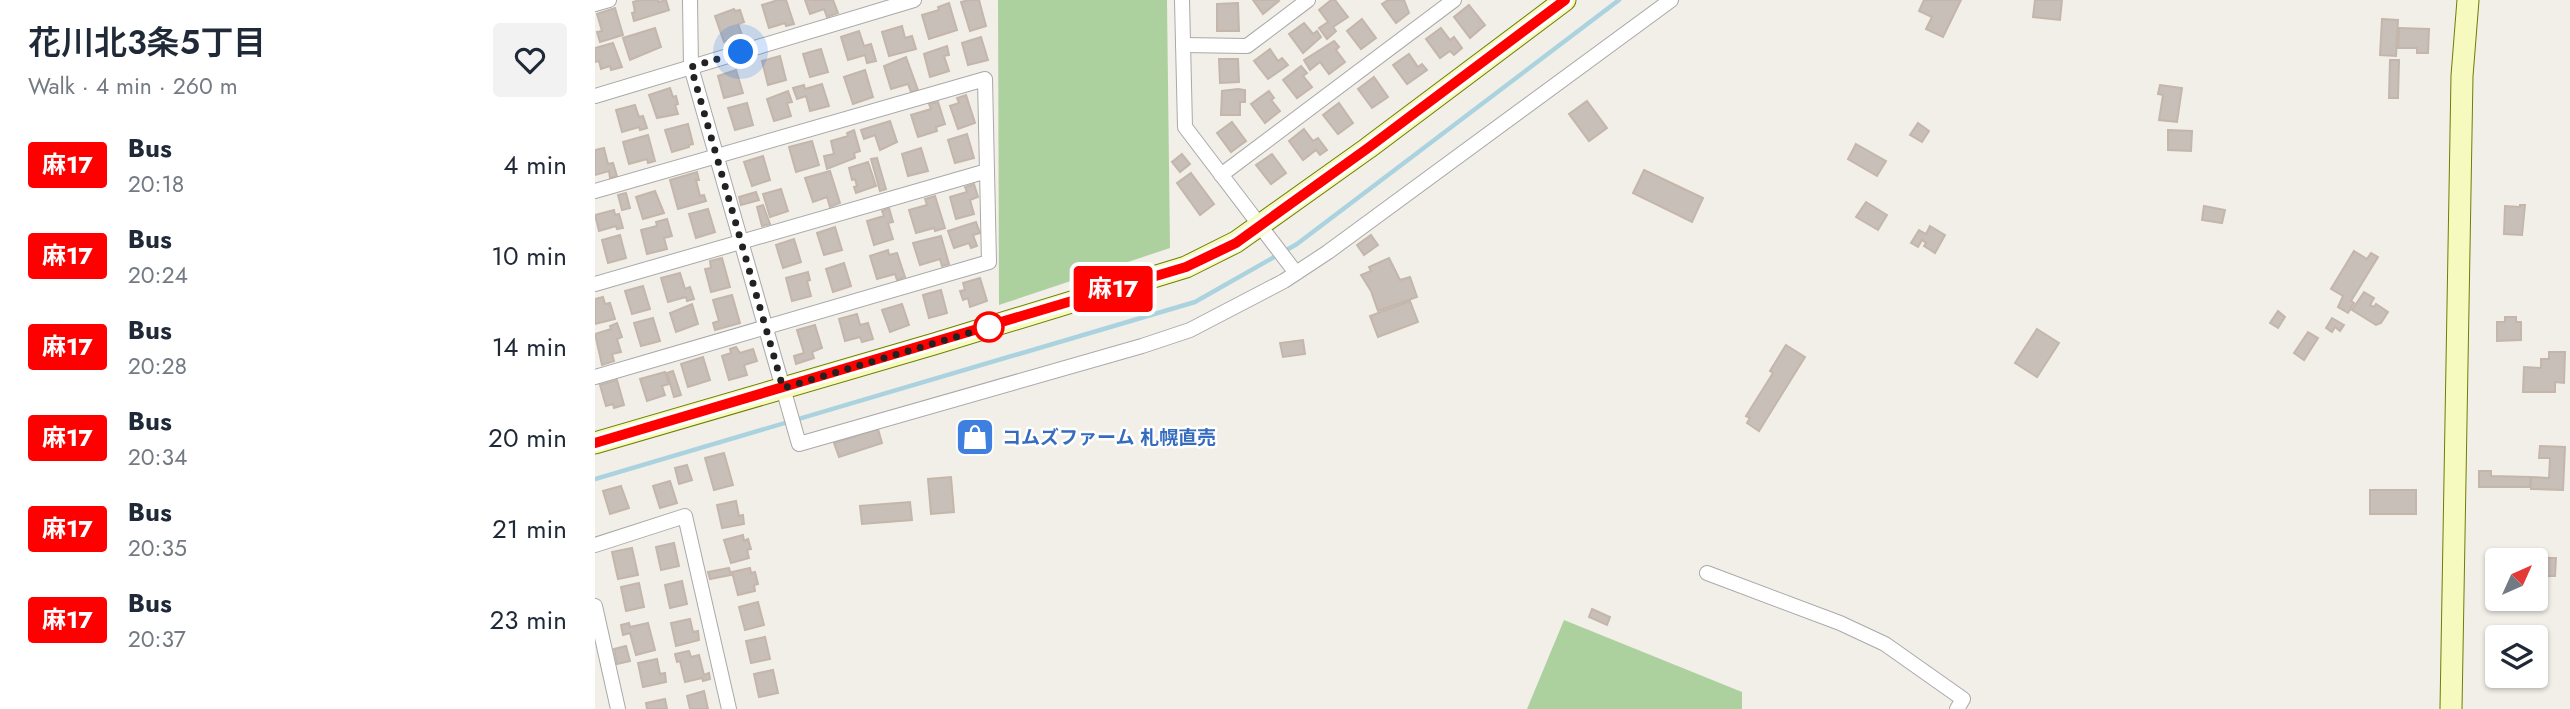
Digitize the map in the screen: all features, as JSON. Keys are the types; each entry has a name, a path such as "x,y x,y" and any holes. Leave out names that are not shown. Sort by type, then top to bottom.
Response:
{"street":[{"path":"595,4 609,0"},
{"path":"690,0 691,67 799,444 1190,330 1291,267 1671,0"},
{"path":"595,96 914,0"},
{"path":"1182,0 1185,127 1291,267"},
{"path":"1183,45 1247,46 1308,0"},
{"path":"1221,174 1454,0"},
{"path":"595,443 785,398 1186,267 1236,243 1565,0"},
{"path":"2451,709 2462,76 2468,0"},
{"path":"595,191 985,79 989,262 595,377"},
{"path":"595,285 987,172"},
{"path":"595,545 685,516 729,709"},
{"path":"1707,573 1840,623 1885,644 1963,699 1957,709"},
{"path":"595,606 618,709"}],"green space":[{"path":"998,0 1167,0 1170,248 999,305"},
{"path":"1564,620 1742,692 1742,709 1527,709"}],"building":[{"path":"666,0 669,10 634,21 633,2"},
{"path":"786,0 794,24 786,26 785,23 769,28 762,5"},
{"path":"805,0 833,0 838,13 827,17 824,9 810,14"},
{"path":"979,0 986,26 970,31 961,2"},
{"path":"1253,0 1278,0 1279,1 1263,14"},
{"path":"1331,0 1335,0 1348,17 1333,27 1336,31 1327,39 1319,28 1328,22 1319,10"},
{"path":"1388,0 1404,0 1409,13 1396,23 1382,4"},
{"path":"1924,0 1961,0 1943,37 1926,29 1932,17 1919,11"},
{"path":"2035,0 2062,0 2060,20 2033,17"},
{"path":"949,3 957,30 929,39 922,15 939,10 938,7"},
{"path":"1238,3 1239,31 1217,31 1217,4"},
{"path":"1469,5 1485,25 1470,38 1454,17"},
{"path":"615,8 623,35 600,42 597,32 602,31 597,14"},
{"path":"734,9 740,10 744,22 738,24 742,35 724,42 715,16"},
{"path":"1362,19 1376,38 1361,49 1347,31"},
{"path":"2382,19 2398,20 2396,56 2380,55"},
{"path":"1304,23 1313,34 1317,31 1321,37 1303,53 1289,34"},
{"path":"902,26 905,38 912,36 916,49 889,56 882,32"},
{"path":"655,28 661,47 630,60 623,38"},
{"path":"1441,28 1450,40 1454,37 1462,48 1454,55 1450,51 1440,58 1426,39"},
{"path":"2399,28 2429,29 2428,53 2417,53 2417,48 2398,48"},
{"path":"859,31 864,46 871,44 876,61 867,63 865,55 848,60 841,37"},
{"path":"981,37 988,60 968,65 962,43"},
{"path":"1334,41 1339,47 1336,50 1345,62 1329,74 1320,62 1310,70 1304,60"},
{"path":"613,43 622,67 611,70 610,66 601,69 599,61 595,62 595,48"},
{"path":"947,46 949,55 944,56 949,71 930,77 924,54"},
{"path":"821,49 828,72 810,77 803,54"},
{"path":"1270,49 1278,61 1282,58 1288,65 1268,79 1254,61"},
{"path":"1409,54 1418,67 1422,64 1427,70 1407,84 1393,65"},
{"path":"780,56 786,80 768,85 762,61"},
{"path":"906,57 918,90 911,92 908,84 891,89 884,66"},
{"path":"1219,59 1238,59 1239,82 1220,83"},
{"path":"2390,60 2399,60 2398,98 2389,98"},
{"path":"1301,66 1307,73 1303,76 1312,87 1297,98 1283,80"},
{"path":"736,70 743,93 724,98 718,76"},
{"path":"865,70 873,97 853,104 844,77"},
{"path":"1374,77 1388,97 1372,108 1358,89"},
{"path":"822,84 829,106 810,111 806,96 797,99 793,88 804,85 805,89"},
{"path":"2160,85 2182,88 2177,122 2159,120 2163,95 2158,94"},
{"path":"670,88 673,97 676,96 678,114 657,118 649,95"},
{"path":"1245,90 1245,102 1240,102 1240,115 1221,115 1222,91"},
{"path":"788,91 792,102 787,103 791,116 774,121 767,99"},
{"path":"1269,91 1274,98 1271,100 1280,111 1265,123 1251,104"},
{"path":"966,95 975,123 958,129 950,106 959,103 957,98"},
{"path":"1587,101 1607,128 1589,141 1569,114"},
{"path":"938,102 945,124 936,127 937,131 918,137 911,115 931,109 929,104"},
{"path":"747,103 753,125 735,130 728,108"},
{"path":"1339,103 1353,123 1338,134 1323,115"},
{"path":"635,105 647,128 640,130 639,127 622,132 616,110"},
{"path":"890,121 897,142 880,150 875,135 864,139 861,130"},
{"path":"1232,122 1246,141 1231,152 1217,133"},
{"path":"1918,123 1929,131 1922,142 1910,135"},
{"path":"688,124 693,144 672,152 665,130"},
{"path":"1304,129 1313,141 1318,138 1327,150 1320,155 1316,150 1303,160 1289,141"},
{"path":"854,130 860,151 854,153 855,158 827,169 824,156 834,154 831,141 848,136 847,133"},
{"path":"2168,130 2192,131 2191,151 2168,150"},
{"path":"967,134 974,158 955,163 948,140"},
{"path":"648,135 655,161 648,163 647,159 629,164 623,142"},
{"path":"812,141 819,165 796,172 789,147"},
{"path":"1856,144 1886,161 1877,176 1848,159"},
{"path":"604,148 608,164 613,163 617,176 610,178 609,171 595,175 595,150"},
{"path":"921,148 928,171 908,176 902,154"},
{"path":"1182,154 1190,164 1180,172 1172,162"},
{"path":"1272,154 1286,173 1271,184 1256,165"},
{"path":"763,156 770,180 752,186 744,162"},
{"path":"877,158 886,189 880,191 871,159"},
{"path":"868,162 876,186 856,193 854,187 857,186 855,179 852,180 849,168"},
{"path":"1644,170 1703,198 1692,222 1633,193"},
{"path":"830,171 840,203 830,207 827,197 813,202 805,178"},
{"path":"697,172 700,196 704,195 706,201 678,209 670,180"},
{"path":"1191,173 1214,204 1200,215 1177,183"},
{"path":"974,184 978,197 970,200 974,214 956,219 950,197 967,192 965,187"},
{"path":"781,189 788,211 770,217 763,194"},
{"path":"655,191 664,213 643,219 636,197"},
{"path":"756,192 759,200 741,205 739,197"},
{"path":"626,193 630,208 622,210 618,195"},
{"path":"935,196 945,228 916,233 909,210 927,205 925,199"},
{"path":"1866,202 1887,215 1878,230 1856,217"},
{"path":"763,205 770,224 762,226 757,207"},
{"path":"2525,205 2522,235 2504,234 2505,206"},
{"path":"2204,206 2225,210 2222,223 2202,220"},
{"path":"889,208 893,222 888,223 893,239 874,245 867,221 884,216 882,211"},
{"path":"708,209 715,232 696,238 689,214"},
{"path":"614,210 615,215 619,214 623,228 617,229 616,226 599,231 595,215"},
{"path":"667,219 672,236 664,238 667,249 647,254 641,230 657,226 656,222"},
{"path":"976,222 980,233 973,235 977,246 971,248 969,243 954,248 948,231"},
{"path":"1930,226 1945,235 1935,253 1924,246 1926,243 1922,240 1918,247 1911,243 1919,230 1926,234"},
{"path":"835,227 842,250 824,255 817,233"},
{"path":"620,235 626,258 608,263 602,240"},
{"path":"1371,235 1378,245 1364,255 1357,245"},
{"path":"941,236 949,264 942,266 940,259 920,265 913,243"},
{"path":"794,239 801,262 783,268 776,245"},
{"path":"888,250 889,255 897,253 905,277 897,280 895,274 877,279 870,256"},
{"path":"2354,251 2367,259 2371,253 2378,257 2351,301 2354,303 2348,313 2338,307 2343,296 2331,289"},
{"path":"722,258 730,287 711,292 705,269 711,268 710,261"},
{"path":"1389,258 1400,280 1410,277 1417,297 1378,311 1371,291 1361,275 1371,271 1369,267"},
{"path":"844,263 851,286 833,292 826,269"},
{"path":"808,272 810,280 807,281 811,296 792,301 786,278"},
{"path":"680,273 685,289 690,287 694,299 687,301 686,297 668,302 661,278"},
{"path":"980,278 987,301 970,307 968,298 963,300 960,291 965,290 963,283"},
{"path":"643,286 650,309 632,314 625,291"},
{"path":"941,290 947,313 929,318 923,295"},
{"path":"2364,292 2374,298 2370,305 2374,307 2376,304 2388,312 2381,323 2376,325 2352,310"},
{"path":"732,295 740,323 715,330 713,323 719,321 713,300"},
{"path":"603,297 605,304 610,303 615,319 595,324 595,299"},
{"path":"1410,301 1418,322 1378,337 1370,316"},
{"path":"692,304 698,324 676,332 670,313"},
{"path":"902,304 909,325 890,332 882,310"},
{"path":"2278,311 2285,317 2278,328 2270,323"},
{"path":"857,314 860,325 868,323 873,339 862,342 860,337 845,341 839,319"},
{"path":"2505,317 2516,317 2516,322 2521,322 2521,340 2497,341 2497,322 2505,322"},
{"path":"653,318 660,341 641,346 634,323"},
{"path":"2332,318 2344,325 2340,331 2335,327 2332,332 2326,328"},
{"path":"617,323 622,337 617,339 621,352 612,354 614,361 602,365 595,334 611,329 610,326"},
{"path":"815,325 822,348 812,352 814,358 796,364 794,356 804,353 797,330"},
{"path":"2037,329 2059,343 2037,377 2015,363"},
{"path":"2308,332 2318,338 2304,360 2294,353"},
{"path":"1303,340 1305,354 1283,357 1280,343"},
{"path":"1786,345 1805,357 1759,431 1747,423 1750,418 1746,416 1773,373 1770,371"},
{"path":"736,347 740,353 753,349 757,361 744,365 747,375 729,380 722,356 731,353 730,349"},
{"path":"2549,352 2565,352 2564,383 2555,382 2555,392 2523,392 2524,367 2541,368 2541,359 2549,359"},
{"path":"703,357 710,380 688,387 681,364"},
{"path":"673,371 681,395 674,397 667,373"},
{"path":"665,372 669,384 662,386 665,395 647,401 640,379"},
{"path":"617,380 624,405 614,408 613,404 606,406 600,385"},
{"path":"878,429 882,443 839,457 834,443"},
{"path":"2540,446 2565,447 2563,490 2531,489 2531,477 2549,478 2550,458 2539,458"},
{"path":"724,453 733,485 714,490 705,458"},
{"path":"687,465 692,480 679,484 675,468"},
{"path":"2479,471 2491,471 2491,476 2530,477 2530,487 2479,487"},
{"path":"951,477 954,512 931,514 928,479"},
{"path":"670,481 677,503 660,508 653,486"},
{"path":"621,486 629,508 610,514 603,491"},
{"path":"2370,490 2416,490 2416,514 2370,514"},
{"path":"736,501 744,524 722,528 717,505"},
{"path":"910,502 912,520 862,524 860,506"},
{"path":"743,535 744,541 748,539 751,549 747,550 749,558 731,563 724,540"},
{"path":"674,543 679,566 661,570 656,547"},
{"path":"632,548 638,575 618,579 612,552"},
{"path":"2548,558 2556,558 2555,576 2548,576"},
{"path":"729,568 731,575 710,579 708,572"},
{"path":"750,568 751,573 755,572 758,584 754,585 755,591 738,595 732,572"},
{"path":"682,581 687,604 670,608 665,585"},
{"path":"639,583 644,607 626,611 621,587"},
{"path":"758,602 764,625 745,630 739,607"},
{"path":"1592,609 1610,617 1607,625 1589,617"},
{"path":"690,619 693,632 698,631 699,640 676,646 671,623"},
{"path":"629,623 630,627 648,623 655,650 636,655 630,633 623,635 621,625"},
{"path":"765,637 770,659 751,663 746,641"},
{"path":"626,646 630,661 617,664 614,649"},
{"path":"689,651 691,657 699,655 704,675 709,673 710,679 685,682 680,661 677,662 675,654"},
{"path":"657,659 660,674 665,673 666,682 643,687 638,663"},
{"path":"773,670 778,693 759,697 754,674"},
{"path":"704,691 708,709 690,709 687,696"},
{"path":"665,699 667,709 647,709 646,703"}],"waterway":[{"path":"595,479 1195,302 1297,244 1619,0"}],"bus line":[{"name":"麻17","path":"595,443 1186,267 1236,243 1565,0"}],"place":[{"name":"コムズファーム 札幌直売","path":"975,437"}],"route":[{"path":"741,52 691,67 783,388 989,327"}]}
